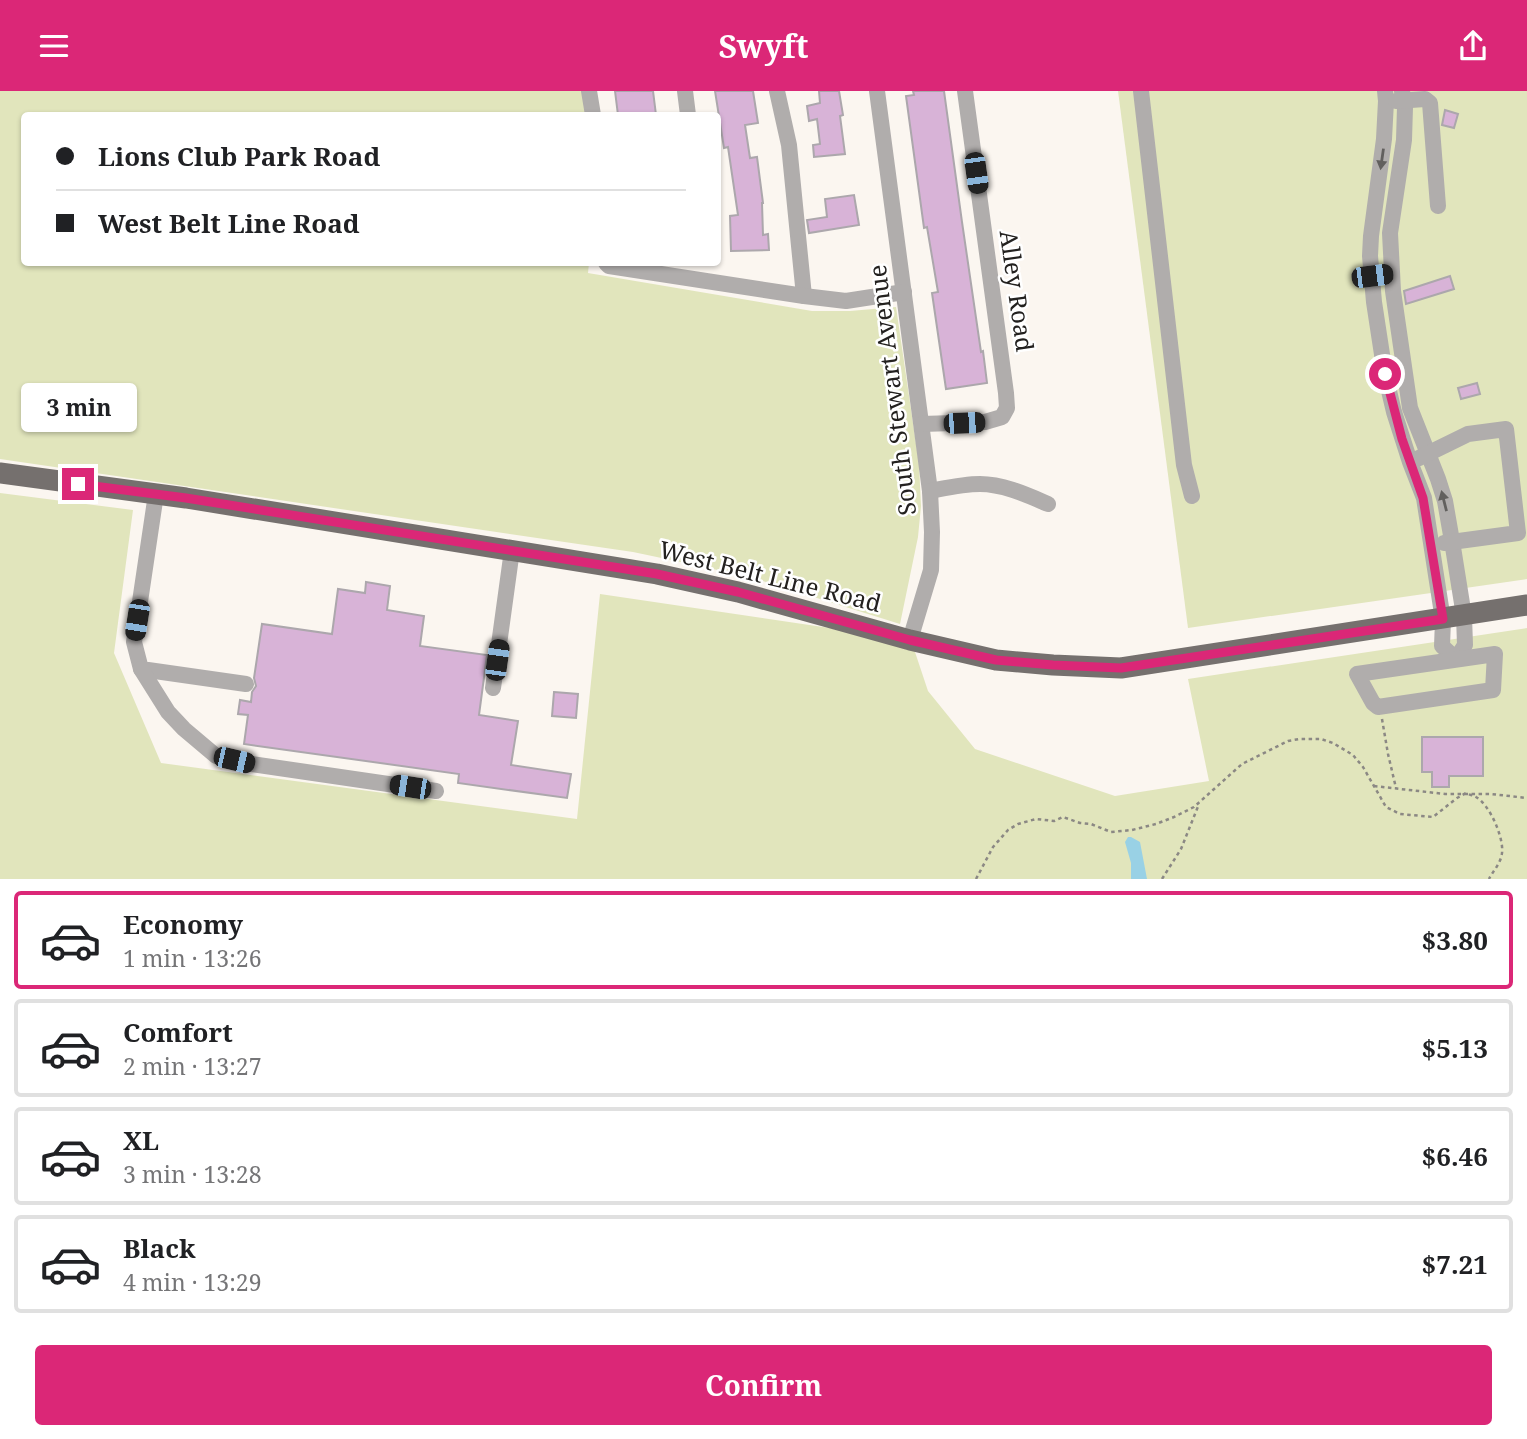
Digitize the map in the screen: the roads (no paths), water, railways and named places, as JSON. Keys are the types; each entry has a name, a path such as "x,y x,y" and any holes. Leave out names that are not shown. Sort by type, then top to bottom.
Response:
{"main road":[{"name":"West Belt Line Road","path":"0,473 156,494 657,574 738,592 910,640 996,660 1053,665 1121,668 1527,605"}],"street":[{"path":"589,91 592,112"},
{"path":"685,91 688,112"},
{"path":"777,91 789,145 804,296"},
{"name":"South Stewart Avenue","path":"877,91 930,491 930,570 910,640"},
{"name":"Alley Road","path":"922,424 985,422 1002,417 1007,408 965,91"},
{"path":"1140,91 1184,465 1192,496"},
{"path":"1438,206 1430,103 1425,99 1386,96 1384,139 1371,236 1374,302 1385,374 1406,423 1427,454 1445,501 1464,616 1465,645 1455,659 1357,674 1378,707 1493,690 1495,653 1455,659"},
{"path":"1403,96 1404,140 1390,233 1391,274 1410,408 1406,423 1410,462 1423,498 1443,619 1442,646 1455,659"},
{"path":"631,266 692,271 804,296 846,301 904,292"},
{"path":"1372,276 1391,274"},
{"path":"1410,462 1468,434 1506,429 1518,533 1431,545"},
{"path":"930,491 981,484 1002,487 1048,504"},
{"path":"156,494 134,642 141,669 168,712 184,729 216,756 252,764 436,791"},
{"path":"494,688 512,549"},
{"path":"141,669 246,684"}],"water":[{"path":"1128,837 1140,842 1147,879 1131,879 1131,863 1125,842"}]}
